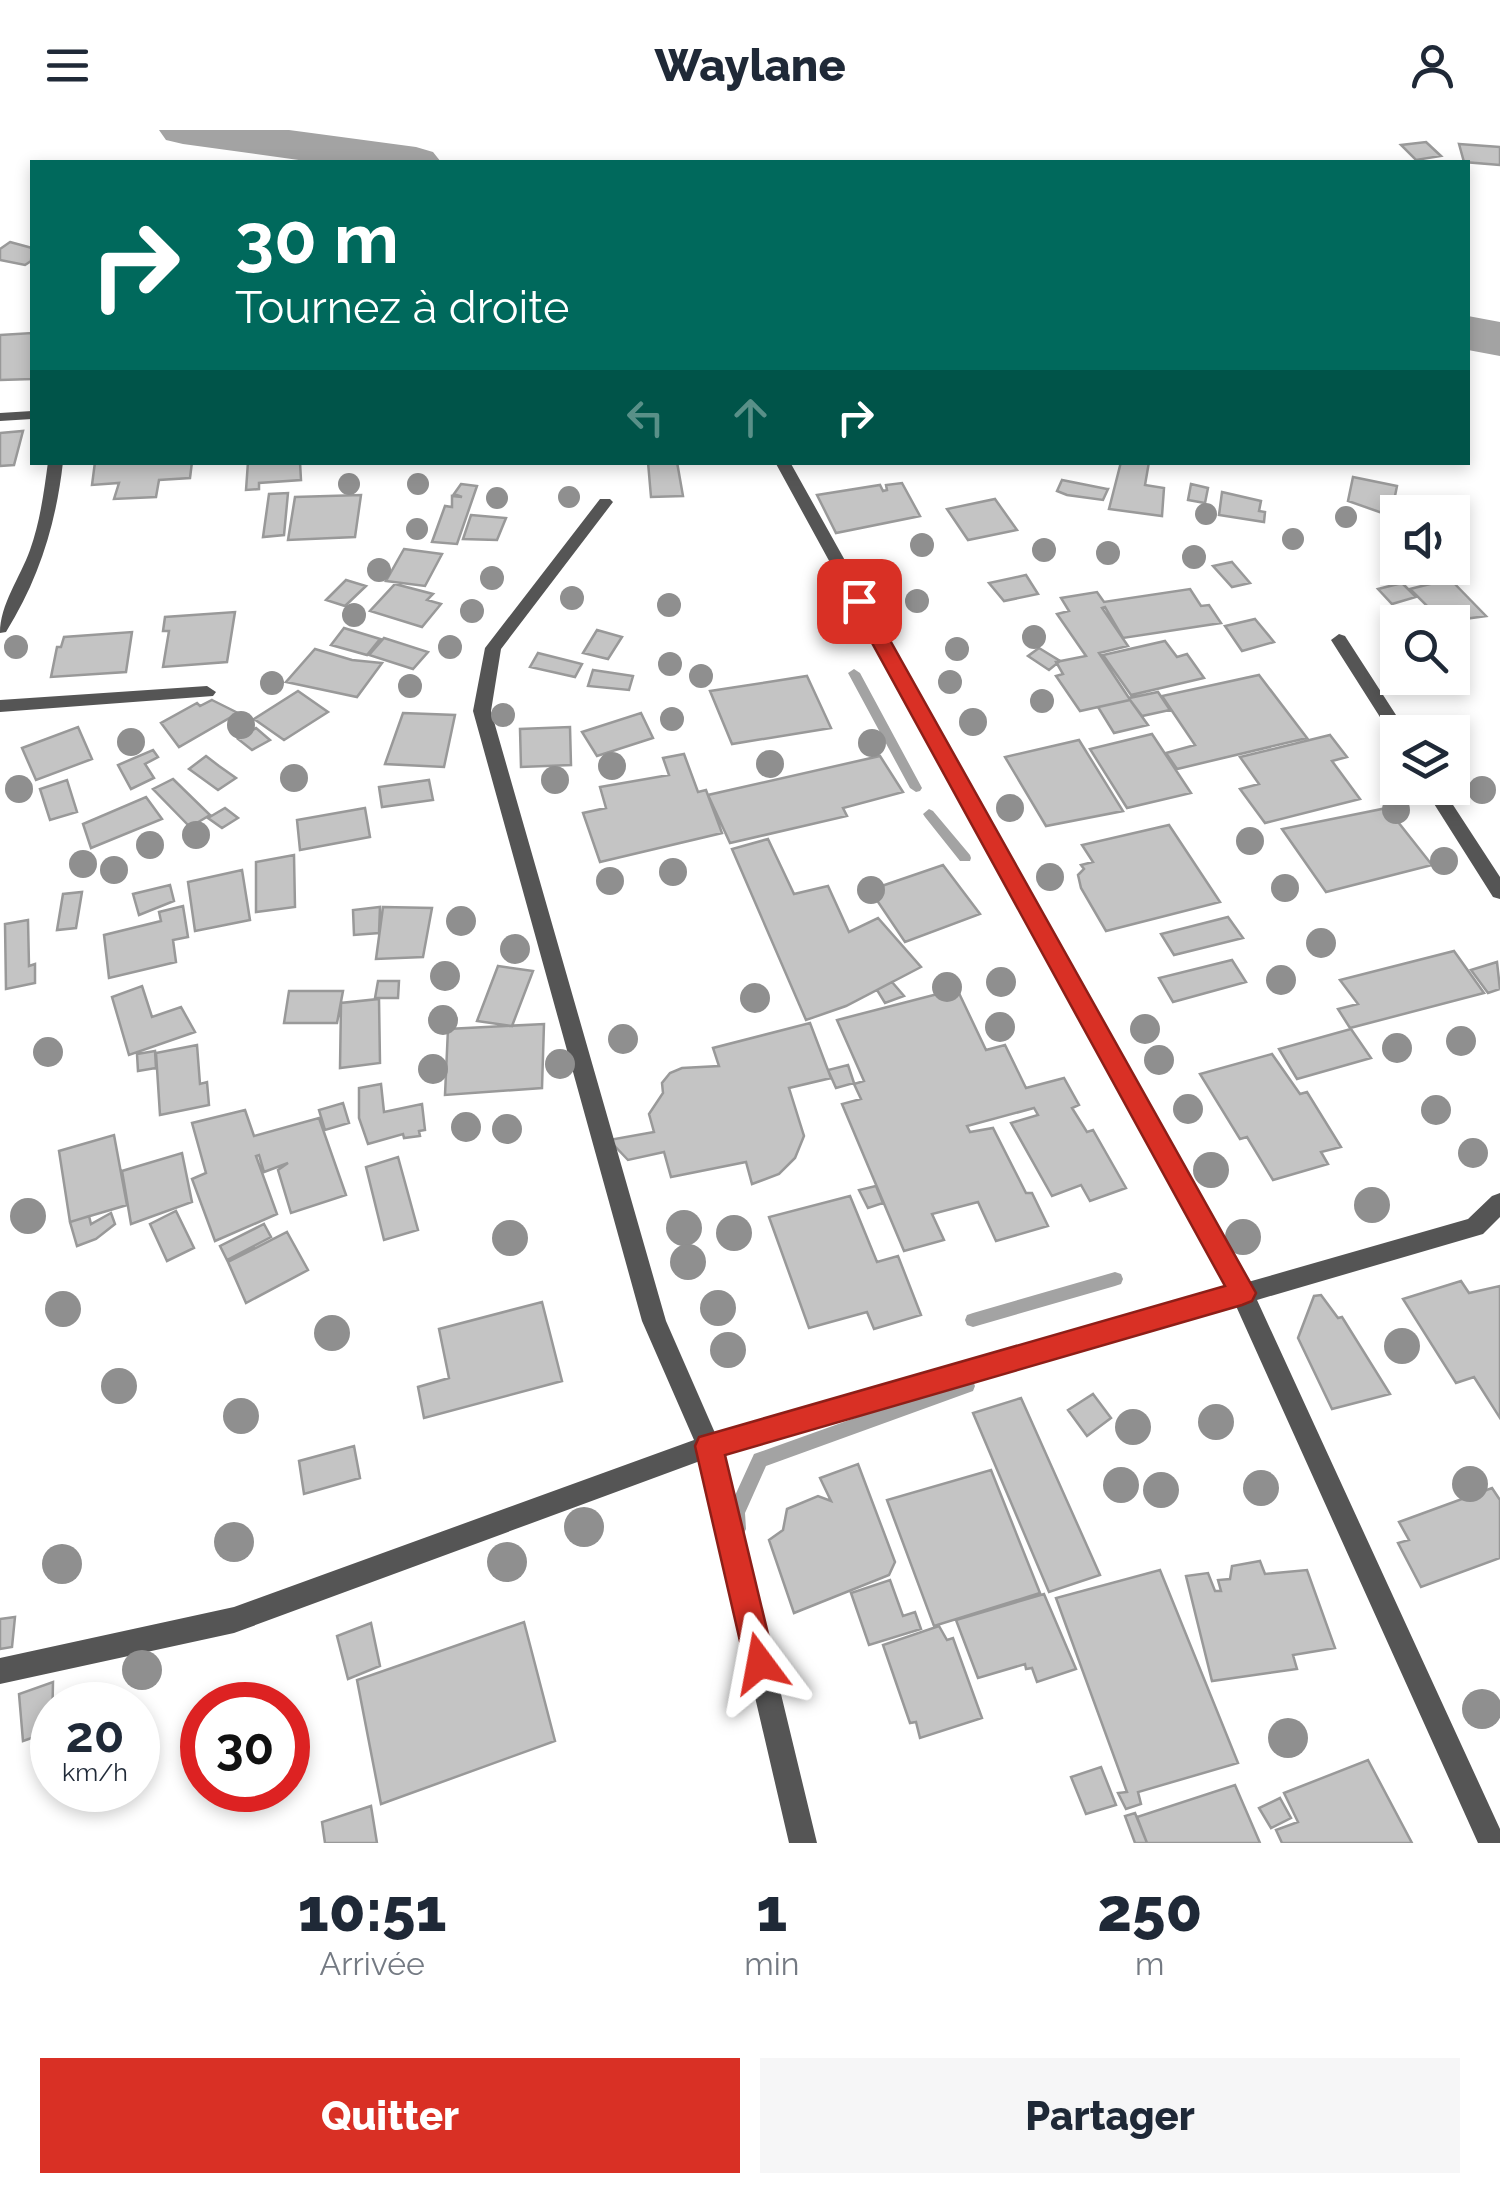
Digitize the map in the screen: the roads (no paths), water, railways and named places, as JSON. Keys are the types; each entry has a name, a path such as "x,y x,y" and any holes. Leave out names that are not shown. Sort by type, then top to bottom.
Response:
{"street":[{"path":"0,417 30,415"},
{"path":"0,628 50,522 56,465"},
{"path":"784,465 1242,1293 1492,1843"},
{"path":"605,502 493,648 482,711 654,1321 709,1446 803,1843"},
{"path":"1339,640 1387,715"},
{"path":"0,706 207,692"},
{"path":"1444,805 1500,892"},
{"path":"0,1670 234,1620 709,1446 1475,1227 1500,1203"}],"waterway":[{"path":"183,130 401,160"},
{"path":"1470,333 1500,339"},
{"path":"854,673 916,788"},
{"path":"929,814 965,858"},
{"path":"973,1320 1115,1279"},
{"path":"737,1529 736,1513 760,1460 967,1386"}]}
